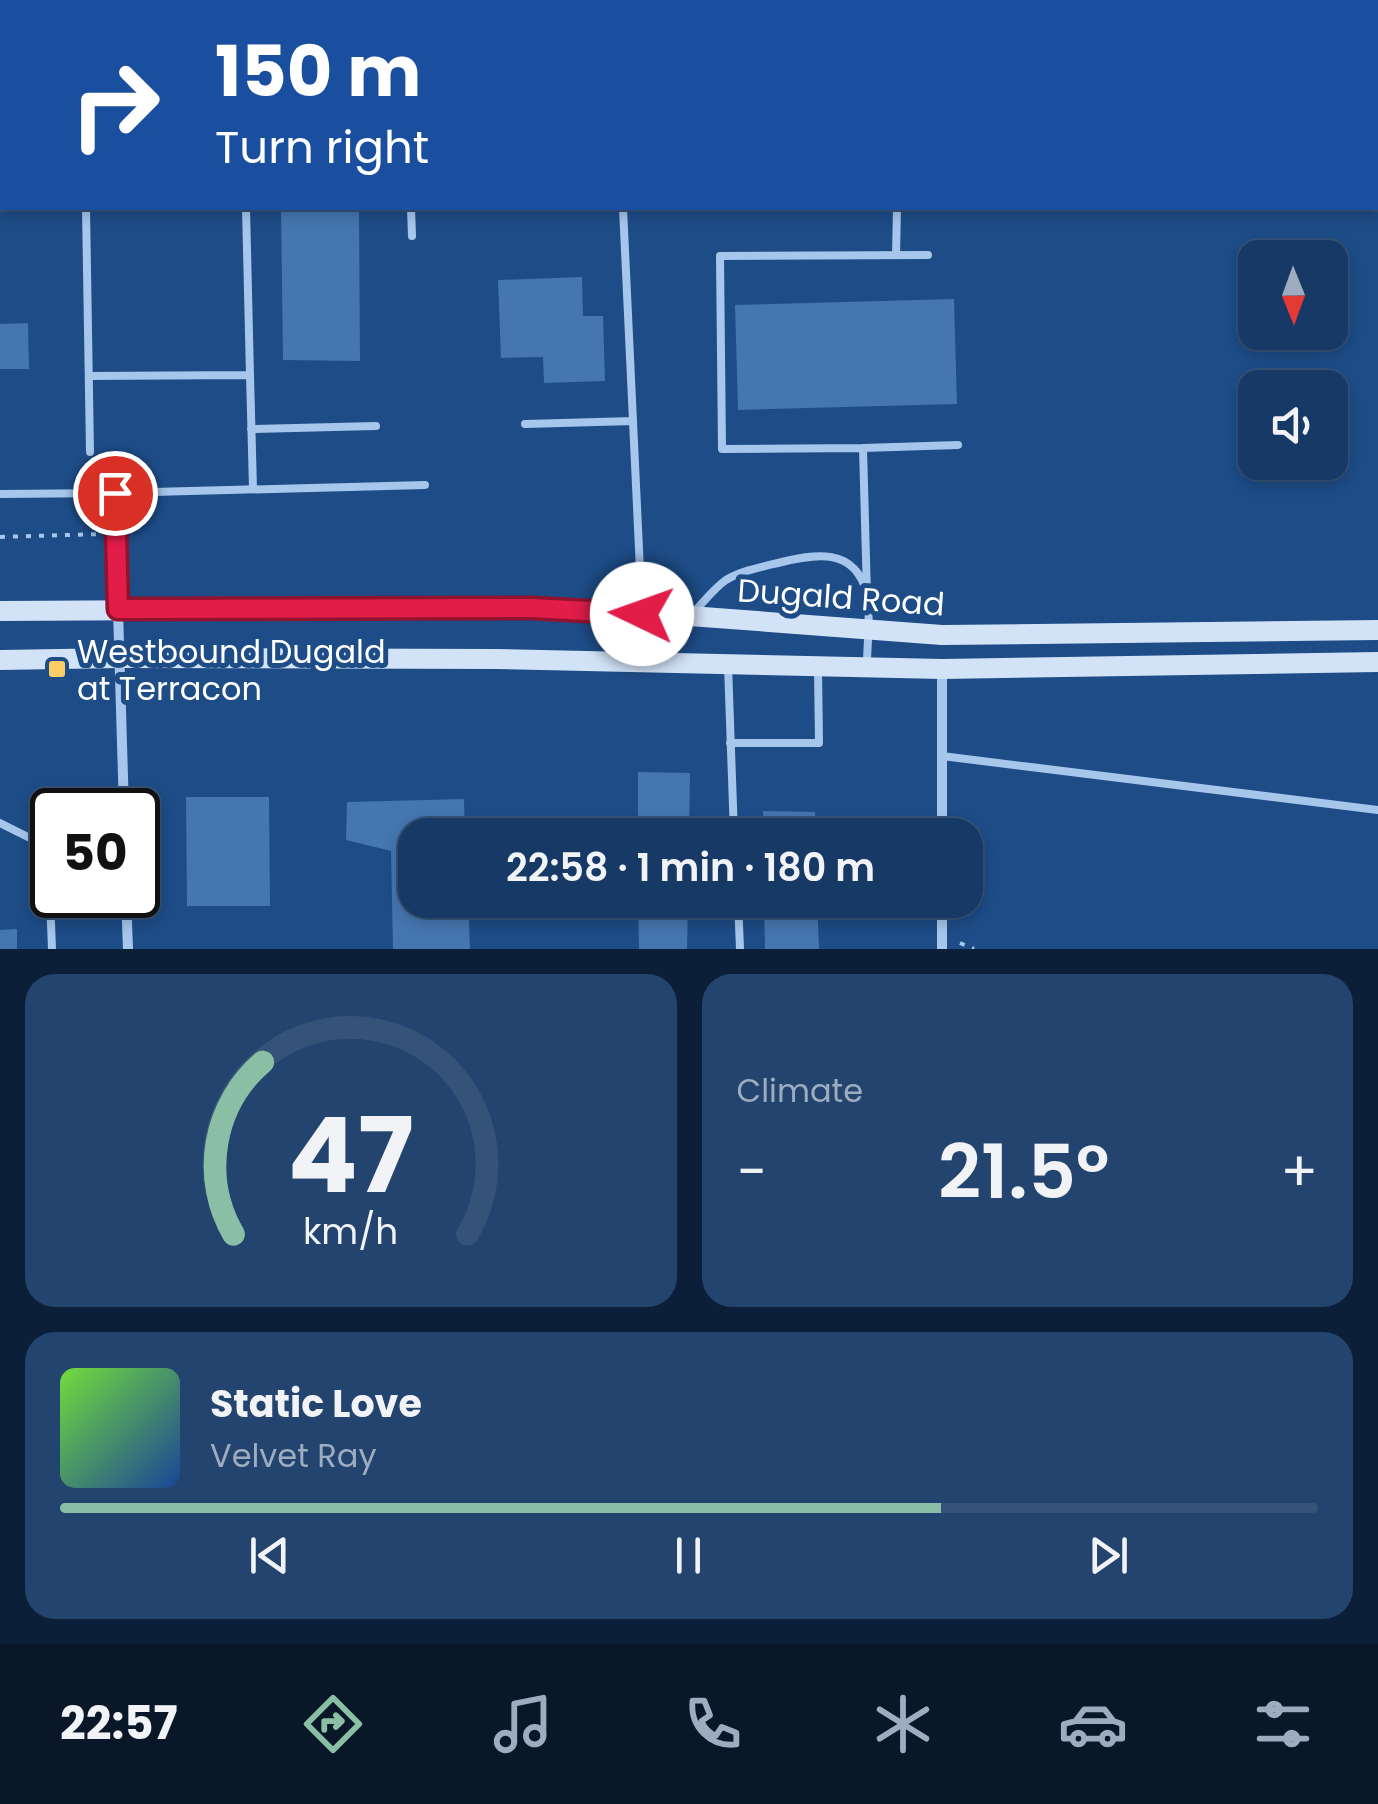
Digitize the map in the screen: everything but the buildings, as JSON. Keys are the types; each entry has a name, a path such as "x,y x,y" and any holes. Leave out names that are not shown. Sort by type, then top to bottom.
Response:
{"main road":[{"name":"Dugald Road","path":"0,612 532,608 942,635 1378,630"},
{"name":"Dugald Road","path":"0,660 496,658 942,670 1378,662"}],"street":[{"path":"118,609 123,788"},
{"path":"942,670 942,818"},
{"path":"127,918 128,949"},
{"path":"942,918 942,949"}],"lane":[{"path":"86,210 90,452"},
{"path":"246,210 253,489"},
{"path":"411,210 412,236"},
{"path":"623,210 642,614"},
{"path":"896,254 897,210"},
{"path":"928,255 720,256 722,450 958,446"},
{"path":"89,376 250,375"},
{"path":"525,424 633,421"},
{"path":"251,429 376,426"},
{"path":"863,448 866,669"},
{"path":"0,494 425,485"},
{"path":"115,493 118,609"},
{"path":"690,616 725,581 755,568 822,554 847,563 867,595"},
{"path":"728,665 733,818"},
{"path":"730,743 819,743 818,668"},
{"path":"942,756 1378,810"},
{"path":"0,822 30,836"},
{"path":"51,918 52,949"},
{"path":"739,918 740,949"}],"path":[{"path":"0,537 116,534"}],"place":[{"name":"Westbound Dugald at Terracon","path":"57,669"}],"route":[{"path":"115,493 118,609 532,608 642,614"}]}
